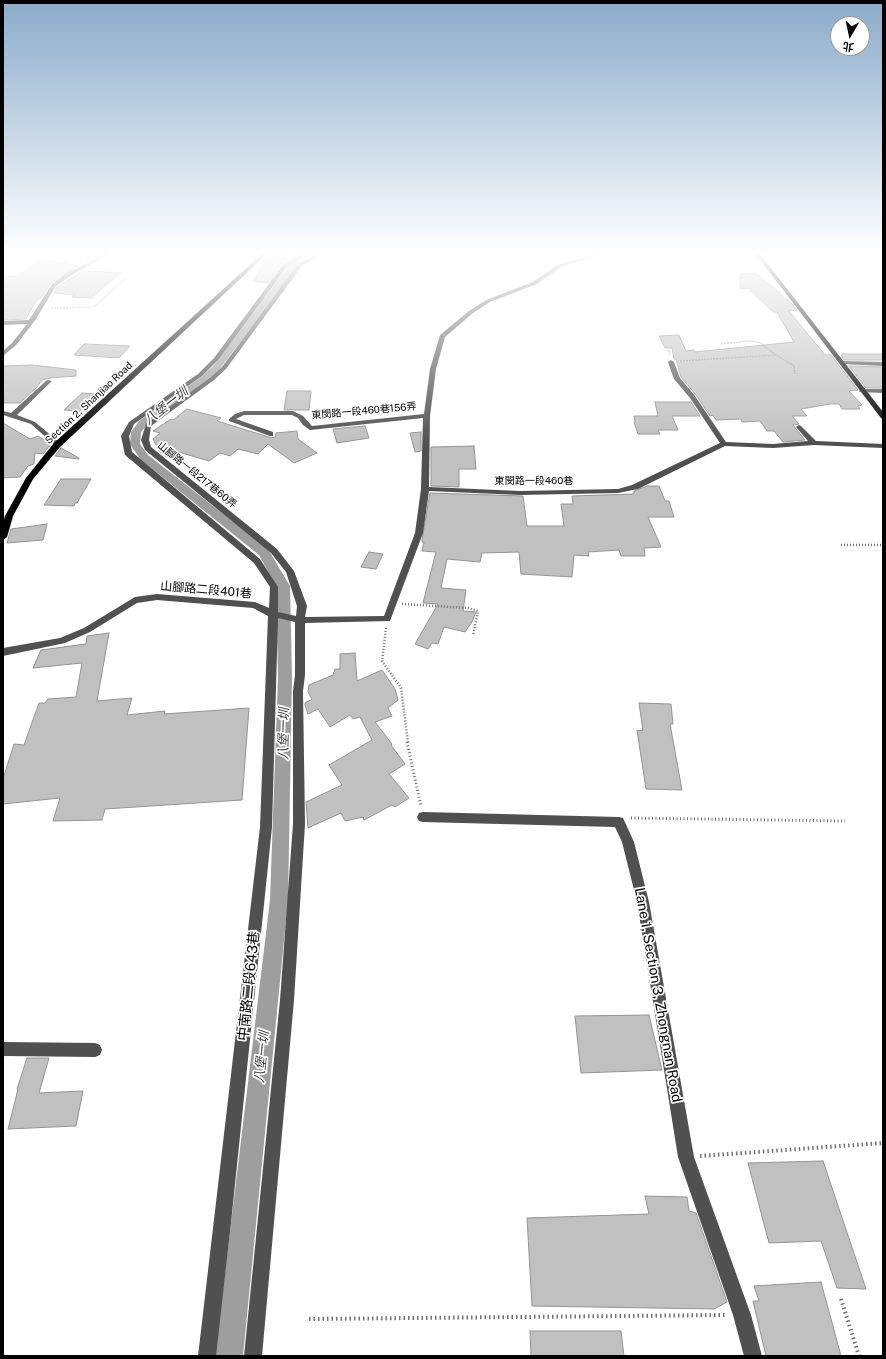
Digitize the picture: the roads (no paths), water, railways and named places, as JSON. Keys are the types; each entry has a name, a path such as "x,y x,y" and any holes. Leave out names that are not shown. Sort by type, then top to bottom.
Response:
{"main road":[{"name":"Section 2, Shanjiao Road","path":"3,537 9,516 30,478 57,445 197,316"},
{"path":"806,316 883,417"}],"street":[{"path":"3,354 14,344 34,316"},
{"name":"中南路二段643巷","path":"207,1356 266,827 274,587 257,561 128,453 125,436 132,424 200,375 216,359 248,316"},
{"name":"山腳路一段217巷60弄","path":"253,1356 288,1000 299,824 298,691 300,675 300,620 302,606 290,571 274,551 148,448 145,440 148,425 212,379 224,368 262,316"},
{"name":"東閔路一段460巷156弄","path":"425,489 427,416 433,368 442,336 466,316"},
{"path":"3,324 7,322 30,322"},
{"path":"672,362 677,379 693,397 724,444"},
{"path":"842,363 883,364"},
{"path":"12,416 50,381"},
{"path":"862,391 883,391"},
{"path":"3,413 33,423 57,445"},
{"name":"東閔路一段460巷156弄","path":"270,434 231,420 237,415 244,413 293,413 301,417 305,424 310,428 427,416"},
{"path":"799,427 814,443"},
{"name":"東閔路一段460巷","path":"425,489 520,493 618,491 635,487 724,444 773,446 814,443 883,446"},
{"path":"273,614 300,620 387,620 418,533 425,489"},
{"name":"山腳路二段401巷","path":"3,652 62,642 88,630 135,600 157,597 255,605 273,614"},
{"name":"Lane 1, Section 3, Zhongnan Road","path":"423,817 619,822 628,842 643,902 686,1157 742,1315 753,1356"},
{"path":"3,1049 95,1050"}],"waterway":[{"name":"八堡一圳","path":"229,1356 279,900 285,677 283,586 264,552 144,457 135,444 136,432 144,422 204,379 216,368 255,316"}]}
